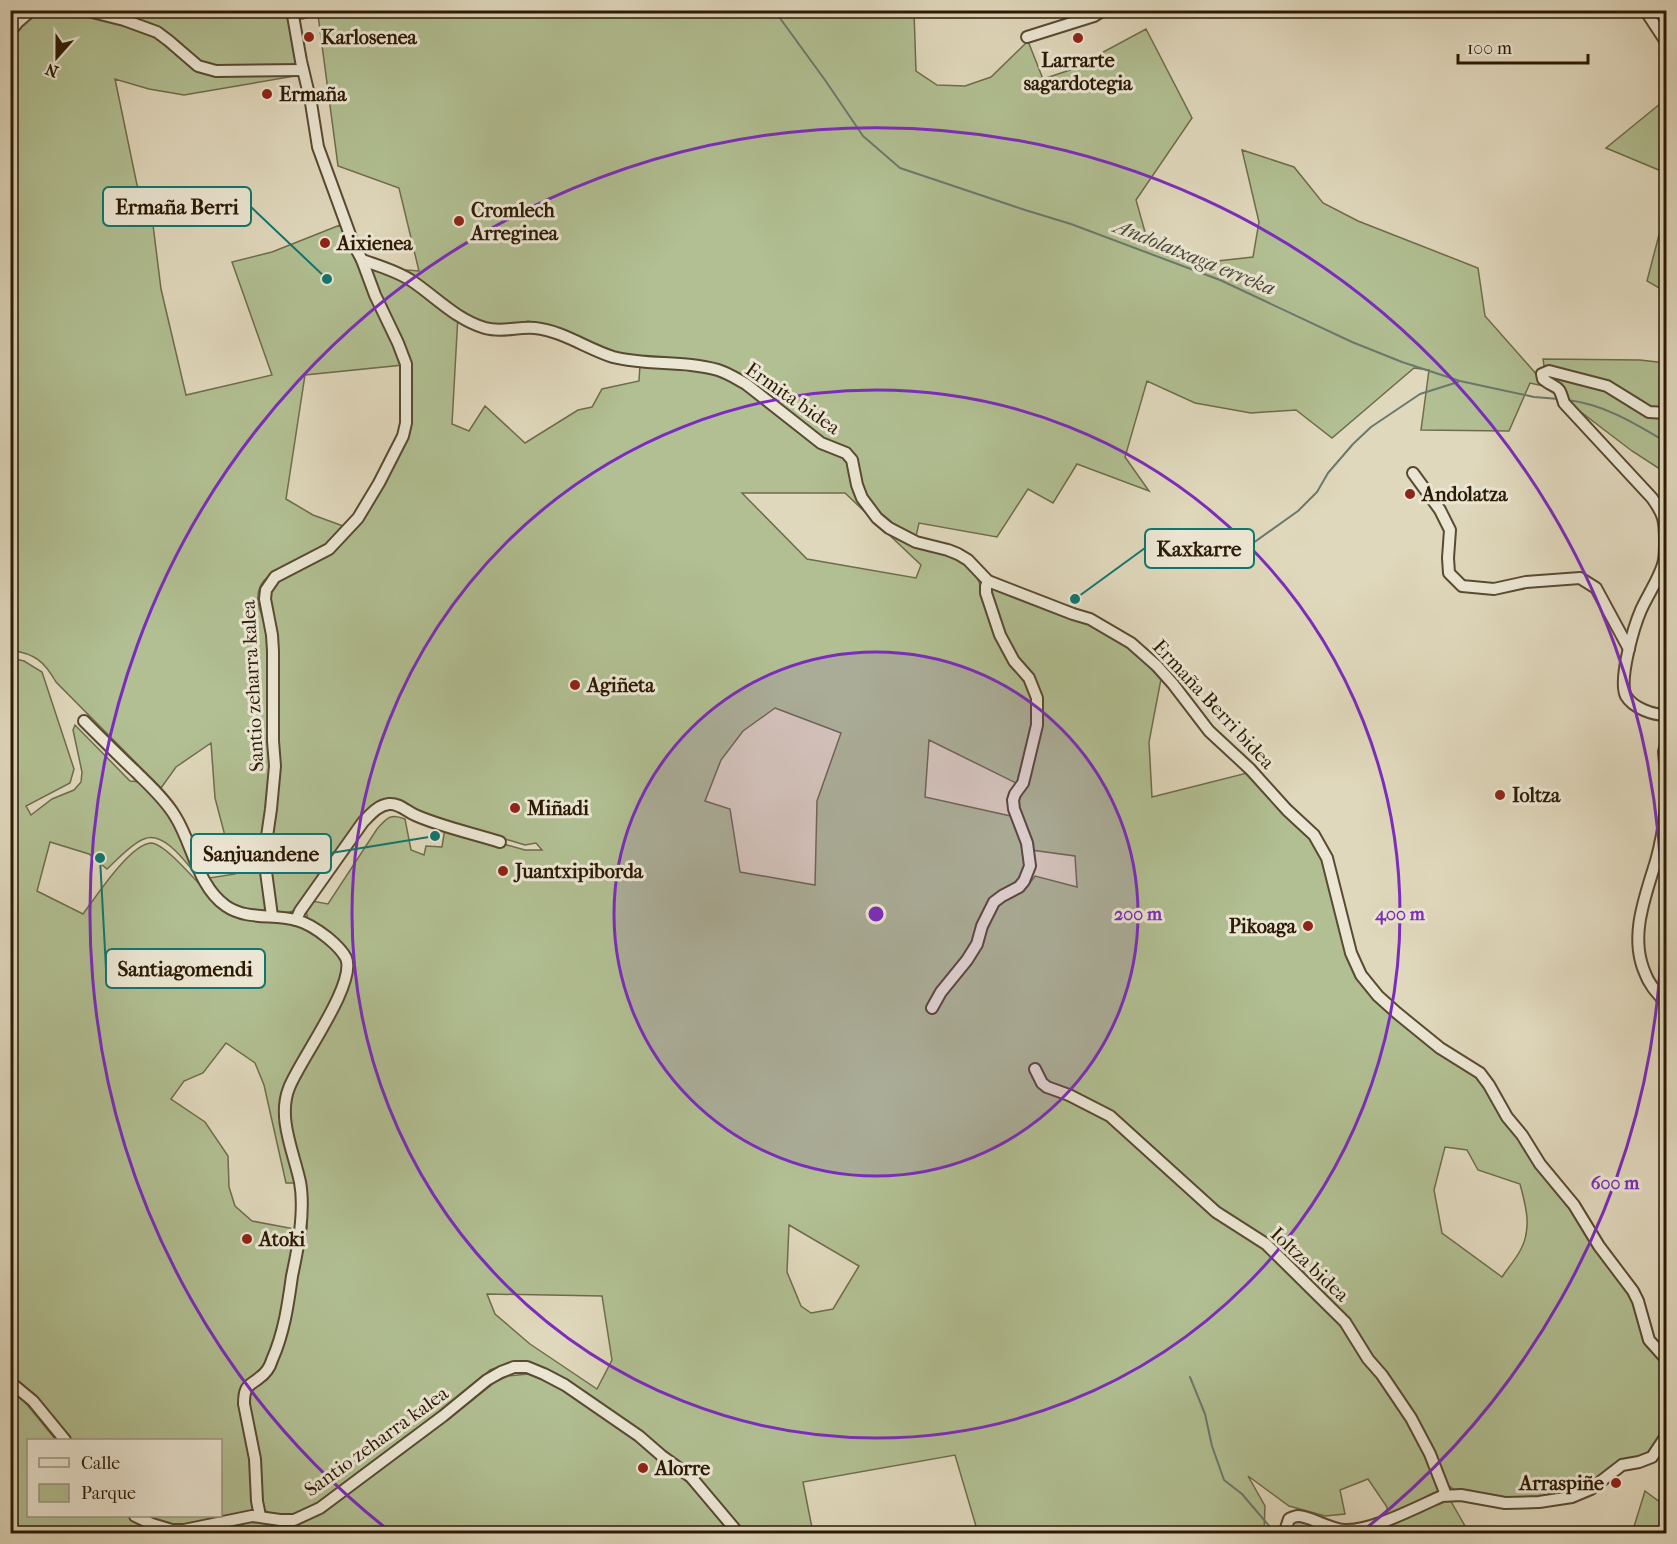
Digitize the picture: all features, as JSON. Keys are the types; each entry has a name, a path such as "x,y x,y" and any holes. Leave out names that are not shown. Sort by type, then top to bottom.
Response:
{"street":[{"path":"18,22 21,10"},
{"path":"10,32 32,10"},
{"path":"84,10 124,20 157,32 198,66 211,70 234,72 303,70"},
{"path":"292,10 318,147 353,243 364,264"},
{"path":"1027,37 1094,16 1104,10"},
{"path":"1646,10 1666,42"},
{"name":"Ermita bidea","path":"364,264 387,268 410,280 449,310 477,326 499,331 537,328 615,357 720,370 746,384 821,443 846,453 852,460 862,498 883,523 916,542 958,554 968,560 988,581"},
{"name":"Santio zeharra kalea","path":"272,916 264,857 275,766 273,651 265,599 266,590 275,577 329,549 358,518 403,436 406,423 406,364 375,296 364,264"},
{"path":"1666,413 1649,412 1607,386 1549,371 1542,374 1543,379 1551,385 1558,386 1563,399 1652,498 1665,522 1664,561 1641,611 1629,648 1623,683 1626,696 1634,704 1647,711 1666,715"},
{"path":"1413,473 1440,510 1450,530 1449,573 1462,586 1494,589 1526,582 1580,578 1596,588 1629,648"},
{"path":"932,1008 941,992 973,952 987,914 994,902 1019,887 1030,866 1027,843 1013,800 1023,783 1037,725 1037,698 1029,678 1014,661 1000,635 986,592 988,581"},
{"name":"Ermaña Berri bidea","path":"988,581 1090,619 1142,651 1173,684 1209,731 1250,769 1287,810 1314,835 1327,858 1351,953 1361,975 1378,996 1397,1013 1451,1056 1480,1073 1507,1117 1550,1177 1574,1205 1599,1246 1633,1291 1649,1340 1666,1359"},
{"path":"84,721 153,789 175,815 204,879 215,897 227,907 239,912 296,920 320,932 333,942 344,953 347,960 345,978 330,1014 288,1090 285,1124 300,1184 302,1202 300,1232 282,1335 272,1363 246,1390 244,1404 255,1459 260,1516"},
{"path":"1666,744 1666,773"},
{"path":"296,920 300,910 363,822 371,813 387,804 395,804 428,820 500,842"},
{"path":"1666,807 1656,860 1642,909 1638,948 1645,975 1666,1003"},
{"name":"Ioltza bidea","path":"1035,1070 1047,1087 1069,1095 1110,1116 1216,1212 1266,1244 1345,1322 1368,1359 1382,1374 1411,1418 1430,1454 1446,1495"},
{"name":"Santio zeharra kalea","path":"139,1517 172,1530 184,1530 252,1516 294,1520 320,1508 443,1416 487,1380 514,1367 527,1367 565,1385 639,1436 691,1477 739,1533"},
{"path":"10,1382 33,1401 65,1439"},
{"path":"1284,1533 1289,1519 1297,1516 1334,1528 1354,1530 1386,1520 1446,1495 1461,1495 1505,1503 1539,1503 1572,1497 1591,1489 1622,1465 1639,1462 1652,1456 1666,1436"}],"green space":[{"path":"11,11 914,11 916,71 937,85 965,86 991,77 1028,41 1043,79 1070,70 1146,29 1192,118 1136,200 1147,239 1217,261 1253,257 1259,222 1242,150 1294,167 1323,203 1358,221 1478,268 1485,316 1547,386 1543,359 1640,360 1666,363 1666,473 1632,451 1548,387 1530,383 1509,431 1421,430 1429,370 1414,368 1332,438 1296,410 1251,413 1195,403 1147,381 1125,457 1149,491 1077,464 1053,503 1028,489 997,537 919,523 914,545 956,558 969,567 974,574 979,582 1002,648 1027,681 1032,691 1034,704 1030,747 1018,784 929,740 925,797 1015,817 1025,846 1026,870 1020,882 993,899 984,913 974,945 942,983 931,1001 936,1008 948,989 974,959 989,921 998,907 1024,891 1035,876 1077,887 1075,856 1031,850 1017,809 1017,800 1025,786 1039,726 1041,707 1039,694 1032,678 1014,657 1004,638 990,594 990,589 993,587 1069,617 1090,622 1134,651 1161,679 1149,742 1152,797 1247,773 1280,809 1311,837 1330,876 1347,953 1358,975 1381,1003 1436,1049 1475,1073 1547,1178 1567,1198 1608,1264 1633,1298 1645,1340 1657,1357 1666,1364 1666,1428 1657,1444 1648,1453 1624,1460 1575,1493 1531,1500 1498,1499 1456,1491 1448,1485 1410,1409 1370,1356 1346,1319 1265,1239 1217,1210 1118,1119 1080,1096 1048,1084 1037,1068 1032,1070 1033,1077 1041,1086 1093,1110 1112,1122 1216,1215 1264,1246 1344,1324 1410,1420 1441,1484 1440,1493 1387,1516 1387,1507 1368,1479 1340,1490 1345,1514 1325,1516 1289,1506 1248,1476 1265,1506 1264,1533 1047,1534 1044,1527 1025,1533 978,1533 955,1455 803,1482 813,1533 743,1533 691,1472 638,1431 547,1370 530,1363 512,1362 490,1370 459,1398 324,1503 296,1516 281,1516 267,1512 262,1507 260,1464 248,1403 249,1393 253,1387 276,1362 286,1335 307,1227 305,1190 296,1183 286,1183 264,1085 255,1063 226,1043 203,1073 184,1081 171,1099 205,1122 228,1156 229,1187 235,1206 252,1221 295,1229 282,1317 270,1357 261,1370 241,1387 241,1401 253,1471 253,1509 250,1513 177,1526 144,1517 222,1517 222,1439 68,1439 41,1410 32,1395 11,1379 11,658 24,661 42,672 74,769 70,783 26,806 31,815 52,799 74,790 81,782 82,772 73,730 75,725 130,781 141,782 155,795 171,816 199,878 182,857 159,839 139,841 107,869 89,854 50,842 37,891 83,914 123,862 133,852 151,843 167,851 214,900 228,911 253,918 297,923 315,932 340,955 344,962 344,971 334,997 298,1060 302,1068 331,1017 349,974 349,961 346,953 308,920 306,910 312,901 328,904 383,822 392,817 405,819 411,850 424,855 426,846 442,847 445,828 525,850 542,850 536,843 525,845 427,817 397,801 388,801 376,805 363,817 295,910 272,913 235,907 222,899 209,878 235,874 215,798 211,743 176,767 161,788 56,682 43,664 33,656 11,650","holes":["318,15 338,166 399,188 419,271 369,267 410,365 409,423 404,439 381,487 354,530 313,515 286,499 305,375 403,365 340,225 272,252 232,262 272,375 186,395 161,289 151,209 137,185 115,79 149,89 184,95 301,75 290,22","458,315 500,332 528,321 564,331 595,346 632,357 640,364 639,381 602,389 592,407 578,410 525,443 485,406 469,431 452,424","742,493 845,493 921,565 916,578 807,559","299,562 299,568 280,577 271,593 265,625 258,602 260,586 270,575","775,708 841,733 817,801 815,885 740,872 730,809 705,801 721,760 743,731","268,738 275,739 277,768 271,766","1445,1147 1467,1150 1478,1170 1520,1184 1526,1209 1526,1233 1519,1253 1502,1277 1442,1233 1434,1190","789,1225 859,1266 833,1309 811,1313 801,1306 787,1272","487,1294 602,1296 612,1360 597,1389 530,1344 495,1314"]},
{"path":"1653,11 1666,11 1666,32"},
{"path":"1666,99 1666,173 1606,148"},
{"path":"1666,208 1666,292 1647,281"},
{"path":"528,1374 562,1387 671,1464 732,1533 217,1534 224,1523 256,1521 284,1525 377,1470 495,1382 508,1376"},
{"path":"10,1388 20,1396 55,1439 27,1439 27,1517 131,1517 148,1528 168,1531 212,1526 208,1533 11,1533"},
{"path":"1645,1491 1660,1502 1666,1498 1666,1533 1629,1533 1633,1530"},
{"path":"1449,1498 1469,1533 1312,1534 1301,1529 1289,1529 1291,1522 1296,1520 1343,1533"}],"waterway":[{"name":"Andolatxaga erreka","path":"774,10 863,136 900,168 1071,224 1220,280 1352,342 1402,362 1460,381 1534,397 1559,399"},
{"path":"1228,561 1298,511 1317,492 1328,473 1353,444 1371,427 1420,394 1458,382"},
{"name":"Andolatxaga erreka","path":"1567,400 1607,410 1666,442"},
{"path":"1190,1377 1205,1414 1212,1446 1224,1480 1242,1494 1276,1534"}],"place":[{"name":"Karlosenea","path":"309,37"},
{"name":"Larrarte sagardotegia","path":"1078,38"},
{"name":"Ermaña","path":"267,94"},
{"name":"Cromlech Arreginea","path":"459,221"},
{"name":"Aixienea","path":"325,243"},
{"name":"Ermaña Berri","path":"327,279"},
{"name":"Andolatza","path":"1410,494"},
{"name":"Kaxkarre","path":"1075,599"},
{"name":"Agiñeta","path":"575,685"},
{"name":"Ioltza","path":"1500,795"},
{"name":"Miñadi","path":"515,808"},
{"name":"Sanjuandene","path":"435,836"},
{"name":"Santiagomendi","path":"100,858"},
{"name":"Juantxipiborda","path":"503,871"},
{"name":"Pikoaga","path":"1308,926"},
{"name":"Atoki","path":"247,1239"},
{"name":"Alorre","path":"643,1468"},
{"name":"Arraspiñe","path":"1616,1483"}]}
